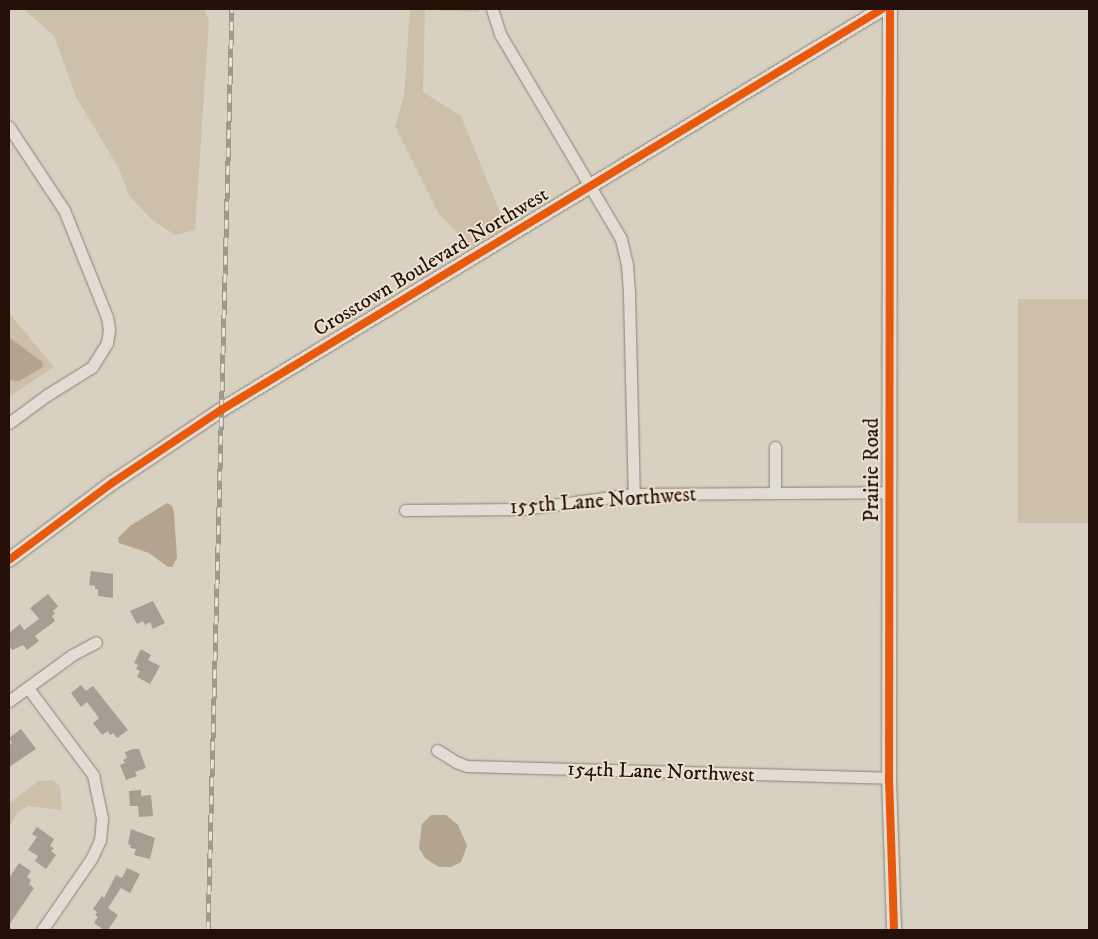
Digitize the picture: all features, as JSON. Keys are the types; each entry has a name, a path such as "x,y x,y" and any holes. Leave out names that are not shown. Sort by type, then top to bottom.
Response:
{"street":[{"path":"492,9 500,34 621,239 627,264 634,494"},
{"name":"Crosstown Boulevard Northwest","path":"9,560 112,483 221,410 882,9"},
{"name":"Prairie Road","path":"890,9 889,778 894,930"},
{"path":"9,127 64,210 107,317 109,329 107,343 92,367 48,394 9,423"},
{"path":"775,448 775,493"},
{"name":"155th Lane Northwest","path":"406,510 522,509 634,494 890,492"},
{"path":"9,701 72,655 96,642"},
{"path":"28,688 93,776 102,818 100,840 91,859 42,930"},
{"name":"154th Lane Northwest","path":"437,750 456,762 467,766 889,778"}],"shaded area":[{"path":"24,9 204,9 209,20 195,230 175,235 152,220 130,197 118,167 76,97 54,36"},
{"path":"410,9 478,9 479,12 425,10 423,92 461,116 506,227 471,247 439,214 395,126 404,97"},
{"path":"1018,299 1089,299 1089,523 1018,523"},
{"path":"9,313 54,367 9,397"},
{"path":"9,337 42,362 43,367 19,381 9,380"},
{"path":"167,503 172,506 174,513 177,558 172,567 168,567 149,553 119,543 118,538 130,526"},
{"path":"53,780 60,787 62,810 28,806 17,813 9,827 9,803 39,781"},
{"path":"431,815 446,815 458,825 467,846 461,862 451,867 439,867 425,858 419,848 422,824"}],"building":[{"path":"91,571 113,574 113,598 98,596 98,589 95,589 95,586 89,585"},
{"path":"48,594 58,606 53,611 55,614 52,616 55,621 35,636 39,641 27,650 23,645 12,650 9,645 9,633 20,624 24,630 39,619 30,608"},
{"path":"153,601 165,623 153,629 150,622 145,625 143,621 137,624 130,611"},
{"path":"141,649 151,655 148,660 160,666 150,684 137,677 140,671 136,669 138,665 134,663"},
{"path":"81,685 86,691 93,686 128,730 117,738 113,733 110,735 108,731 102,735 93,723 99,718 87,702 81,707 71,693"},
{"path":"21,729 36,749 9,767 9,746 12,743 9,738"},
{"path":"139,749 146,768 135,772 137,776 126,780 120,765 125,763 123,760 127,758 125,752"},
{"path":"141,790 141,796 151,795 153,816 139,817 138,806 130,806 129,791"},
{"path":"37,827 54,839 50,846 54,848 51,851 56,855 46,869 35,861 38,856 28,850 37,837 32,834"},
{"path":"131,829 155,838 150,859 134,855 136,849 130,848 131,845 128,844"},
{"path":"19,863 31,871 27,877 31,880 29,884 34,888 9,925 9,878"},
{"path":"127,868 140,874 130,893 121,888 108,908 118,915 108,930 104,930 94,923 98,917 95,915 97,912 93,909 102,896 104,898 116,875 122,878"}],"railway":[{"path":"208,930 232,9"}],"cycle path":[{"path":"9,560 112,483 221,410 882,9"},
{"path":"890,9 889,778 894,930"}]}
